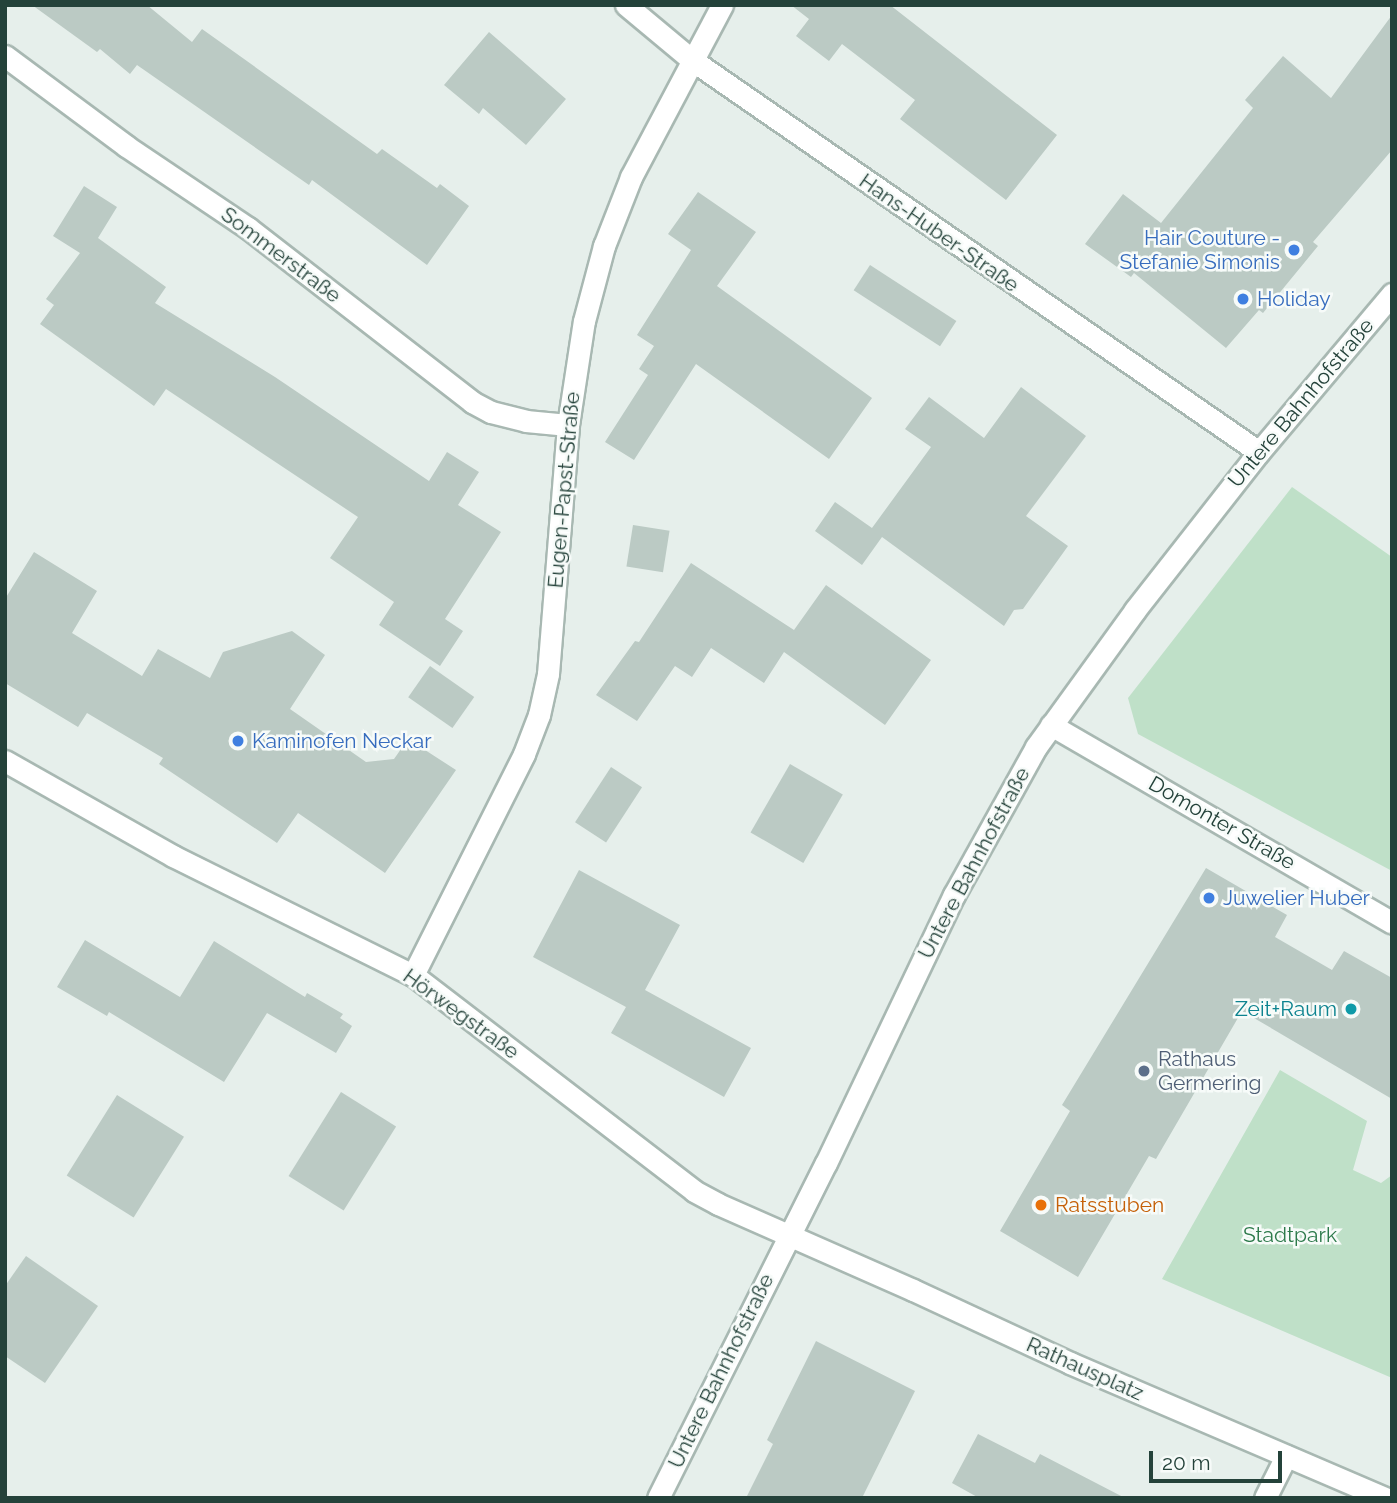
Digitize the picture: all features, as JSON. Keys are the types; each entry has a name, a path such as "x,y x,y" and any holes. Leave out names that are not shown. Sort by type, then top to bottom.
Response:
{"street":[{"name":"Hans-Huber-Straße","path":"626,5 692,61 1259,452"},
{"name":"Eugen-Papst-Straße","path":"413,975 524,754 539,715 548,674 568,425 584,321 604,246 647,144 722,5"},
{"name":"Sommerstraße","path":"5,56 117,139 248,228 472,402 491,412 526,421 568,425"},
{"name":"Untere Bahnhofstraße","path":"659,1498 954,895 1051,725 1135,610 1259,452 1392,294"},
{"name":"Domonter Straße","path":"1051,725 1392,923"},
{"name":"Hörwegstraße","path":"5,761 173,856 413,975 694,1191 787,1237"},
{"name":"Rathausplatz","path":"787,1237 1385,1498"},
{"path":"1265,1498 1286,1456"}],"green space":[{"path":"1292,487 1392,557 1392,871 1138,734 1128,698"},
{"name":"Stadtpark","path":"1280,1070 1367,1121 1353,1170 1381,1183 1392,1175 1392,1378 1162,1279"}],"building":[{"path":"32,5 147,5 192,42 202,29 377,154 382,149 437,188 440,184 469,206 427,265 312,180 309,185 137,65 130,74 100,49 97,52"},
{"path":"791,5 890,5 1057,135 1006,200 900,119 915,100 842,44 829,61 796,36 809,19"},
{"path":"1392,15 1392,150 1313,242 1318,246 1263,313 1259,310 1226,348 1134,273 1131,277 1085,244 1123,194 1161,223 1253,108 1245,100 1283,56 1331,98"},
{"path":"489,32 566,99 526,145 483,108 479,114 444,85"},
{"path":"84,186 117,207 98,238 166,287 155,303 275,377 429,481 447,452 479,472 458,505 501,532 445,619 463,631 440,666 379,625 394,602 330,558 358,517 166,389 154,406 40,324 54,305 46,299 80,253 53,236"},
{"path":"698,192 756,232 717,286 872,398 829,459 696,364 634,460 605,442 648,375 639,369 654,346 637,335 691,250 668,234"},
{"path":"870,265 956,321 940,346 854,290"},
{"path":"1021,387 1086,436 1026,516 1068,546 1023,609 1014,610 1004,626 882,537 862,565 815,531 835,502 872,528 931,447 905,429 929,397 984,438"},
{"path":"633,525 670,531 663,572 626,566"},
{"path":"34,552 97,591 72,633 142,676 158,649 210,678 223,652 292,631 325,655 290,709 366,762 394,759 408,739 456,770 385,873 298,813 277,843 159,764 163,758 87,713 78,727 5,683 5,599"},
{"path":"691,563 794,630 826,585 931,660 885,725 784,652 764,683 711,648 692,677 675,666 637,721 596,695 635,641 639,642"},
{"path":"430,666 474,697 452,728 408,697"},
{"path":"790,764 843,794 803,863 750,832"},
{"path":"611,767 642,787 606,843 575,822"},
{"name":"Rathaus Germering","path":"1206,868 1287,915 1275,937 1332,970 1344,951 1392,978 1392,1099 1242,1011 1156,1159 1149,1156 1078,1277 1000,1231 1070,1111 1062,1105"},
{"path":"579,870 680,925 645,990 751,1048 724,1097 611,1033 626,1007 533,957"},
{"path":"85,940 180,997 214,941 305,997 307,993 343,1014 340,1018 352,1026 336,1053 267,1013 224,1082 109,1012 107,1016 57,987"},
{"path":"341,1092 396,1126 344,1210 289,1176"},
{"path":"117,1095 184,1137 134,1217 67,1176"},
{"path":"26,1256 98,1306 45,1383 5,1356 5,1286"},
{"path":"816,1341 915,1391 862,1498 746,1498 773,1444 767,1440"},
{"path":"978,1434 1035,1463 1040,1454 1125,1498 979,1498 952,1483"}],"place":[{"name":"Hair Couture - Stefanie Simonis","path":"1294,250"},
{"name":"Holiday","path":"1243,299"},
{"name":"Kaminofen Neckar","path":"238,741"},
{"name":"Juwelier Huber","path":"1209,898"},
{"name":"Zeit+Raum","path":"1351,1009"},
{"name":"Rathaus Germering","path":"1144,1071"},
{"name":"Ratsstuben","path":"1041,1205"}]}
